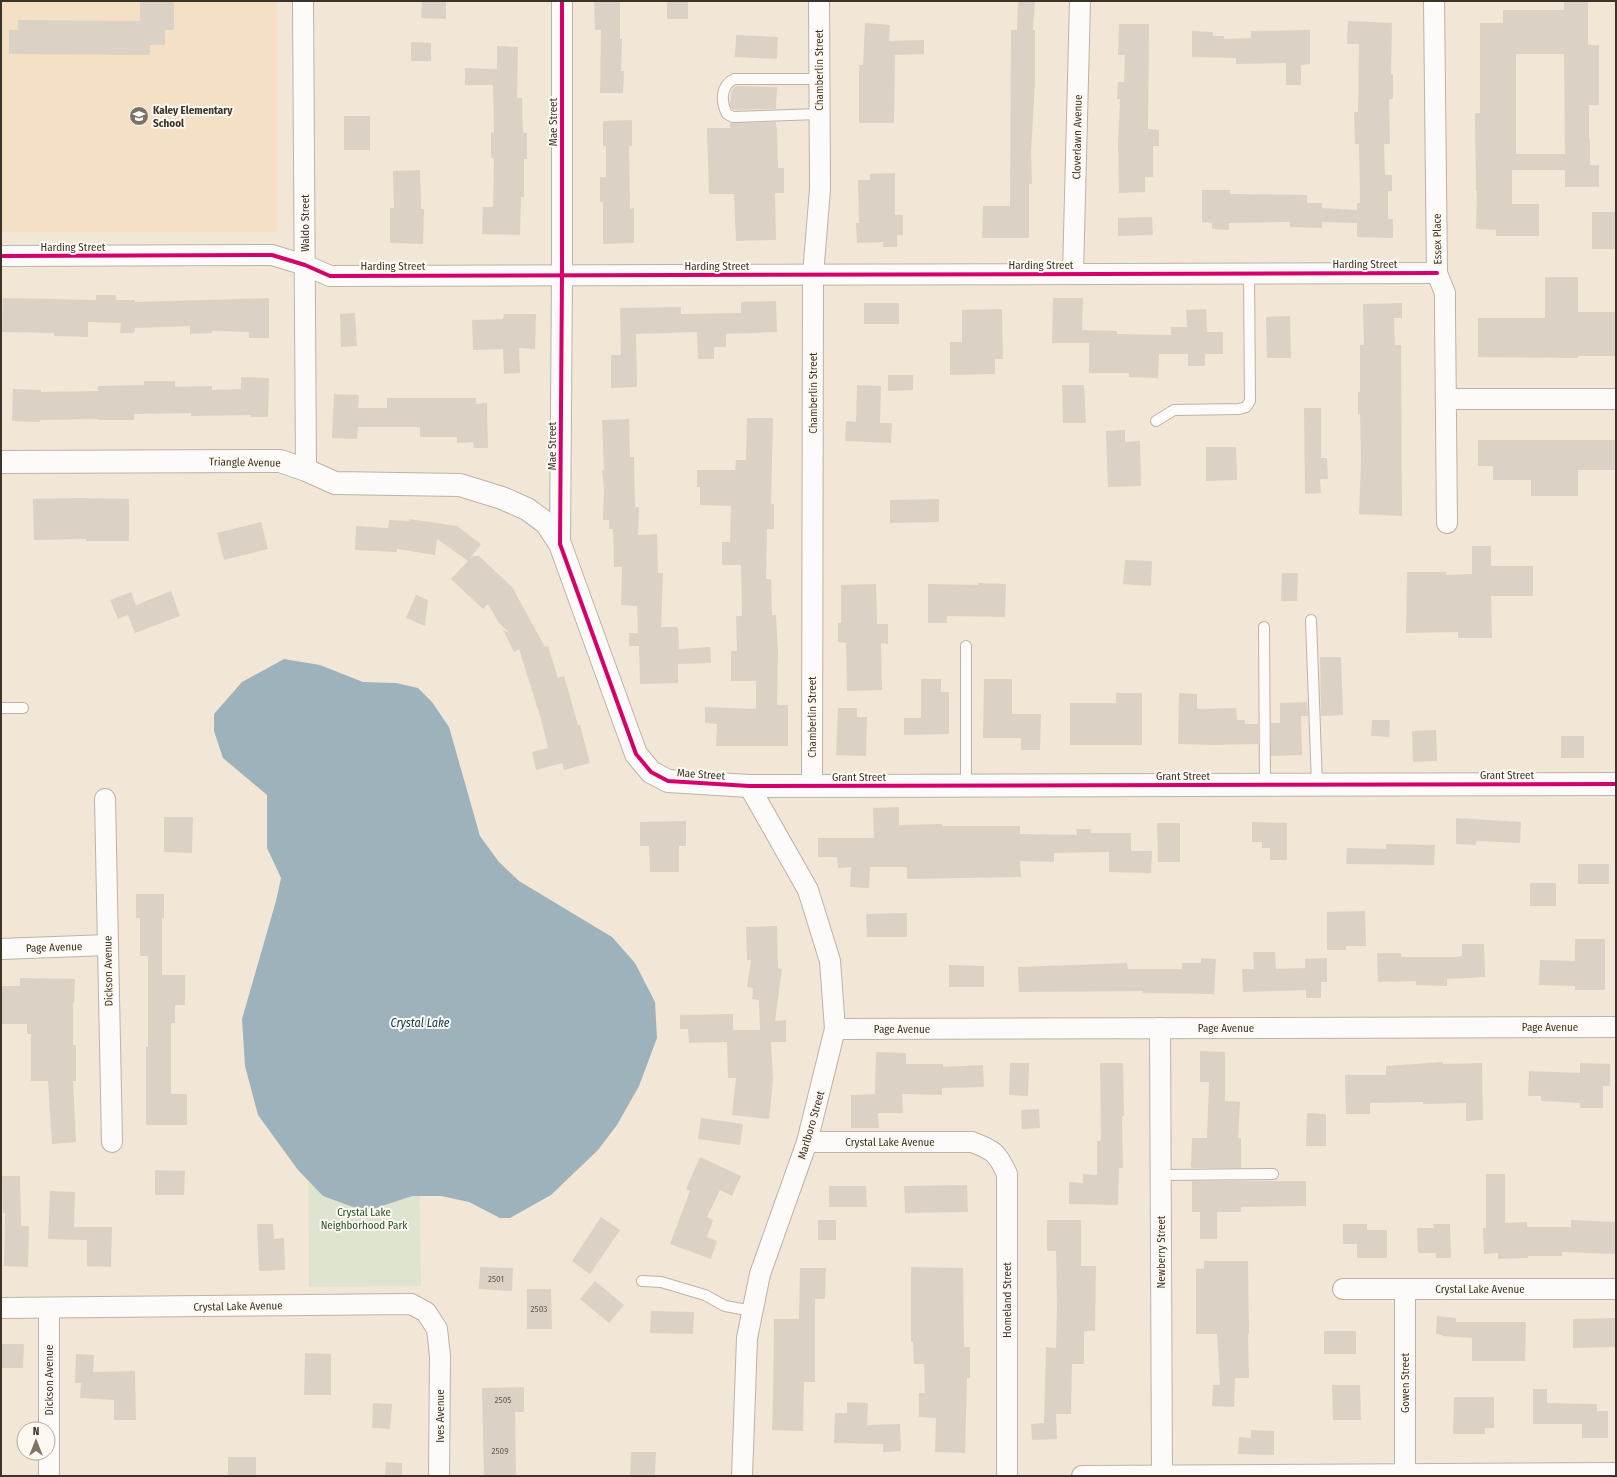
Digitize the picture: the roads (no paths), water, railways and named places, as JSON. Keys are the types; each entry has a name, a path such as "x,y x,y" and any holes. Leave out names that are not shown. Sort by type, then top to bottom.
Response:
{"street":[{"name":"Waldo Street","path":"303,1 306,470"},
{"name":"Mae Street","path":"562,1 560,544 636,754 651,772 668,781 749,786"},
{"name":"Chamberlin Street","path":"812,786 813,275 820,189 819,1"},
{"name":"Cloverlawn Avenue","path":"1074,274 1080,1"},
{"name":"Essex Place","path":"1434,1 1437,273 1444,293 1447,524"},
{"name":"Harding Street","path":"1,256 272,255 305,265 330,276 1437,273"},
{"path":"1446,399 1616,399"},
{"name":"Triangle Avenue","path":"1,462 280,461 335,482 460,485 502,498 527,509 546,523 560,544"},
{"name":"Grant Street","path":"749,786 1616,784"},
{"name":"Marlboro Street","path":"742,1476 747,1338 760,1274 808,1142 835,1030 830,960 808,890 749,786"},
{"name":"Dickson Avenue","path":"105,799 112,1142"},
{"name":"Page Avenue","path":"1,949 108,945"},
{"name":"Page Avenue","path":"835,1030 1616,1027"},
{"name":"Newberry Street","path":"1160,1028 1162,1475"},
{"name":"Crystal Lake Avenue","path":"808,1142 972,1142"},
{"name":"Homeland Street","path":"972,1142 989,1148 1000,1159 1007,1174 1007,1476"},
{"name":"Crystal Lake Avenue","path":"1344,1289 1616,1289"},
{"name":"Gowen Street","path":"1405,1289 1405,1475"},
{"name":"Crystal Lake Avenue","path":"1,1308 411,1304 426,1312 437,1329 440,1356"},
{"name":"Dickson Avenue","path":"49,1308 49,1476"},
{"name":"Ives Avenue","path":"439,1476 440,1356"},
{"path":"1082,1476 1616,1473"}],"lane":[{"path":"819,79 734,79 727,82 724,88 723,106 727,114 733,117 819,114"},
{"path":"1156,421 1174,410 1239,409 1246,406 1250,401 1249,273"},
{"path":"1311,620 1316,785"},
{"path":"1264,627 1265,785"},
{"path":"966,646 966,786"},
{"path":"1,708 23,708"},
{"path":"1161,1175 1273,1174"},
{"path":"642,1281 662,1282 705,1295 725,1306 753,1311"}],"water":[{"name":"Crystal Lake","path":"284,659 320,665 363,682 396,683 418,688 432,702 449,727 480,836 499,862 519,881 612,937 635,963 655,1002 657,1038 639,1086 617,1125 598,1150 551,1195 510,1218 500,1218 469,1202 441,1196 412,1196 373,1209 353,1207 323,1196 298,1170 258,1115 245,1066 242,1019 276,901 281,878 267,848 267,795 223,758 214,731 214,714 242,682"}],"place":[{"name":"Kaley Elementary School","path":"139,116"}],"park label":[{"name":"Crystal Lake Neighborhood Park","path":"364,1218"}]}
